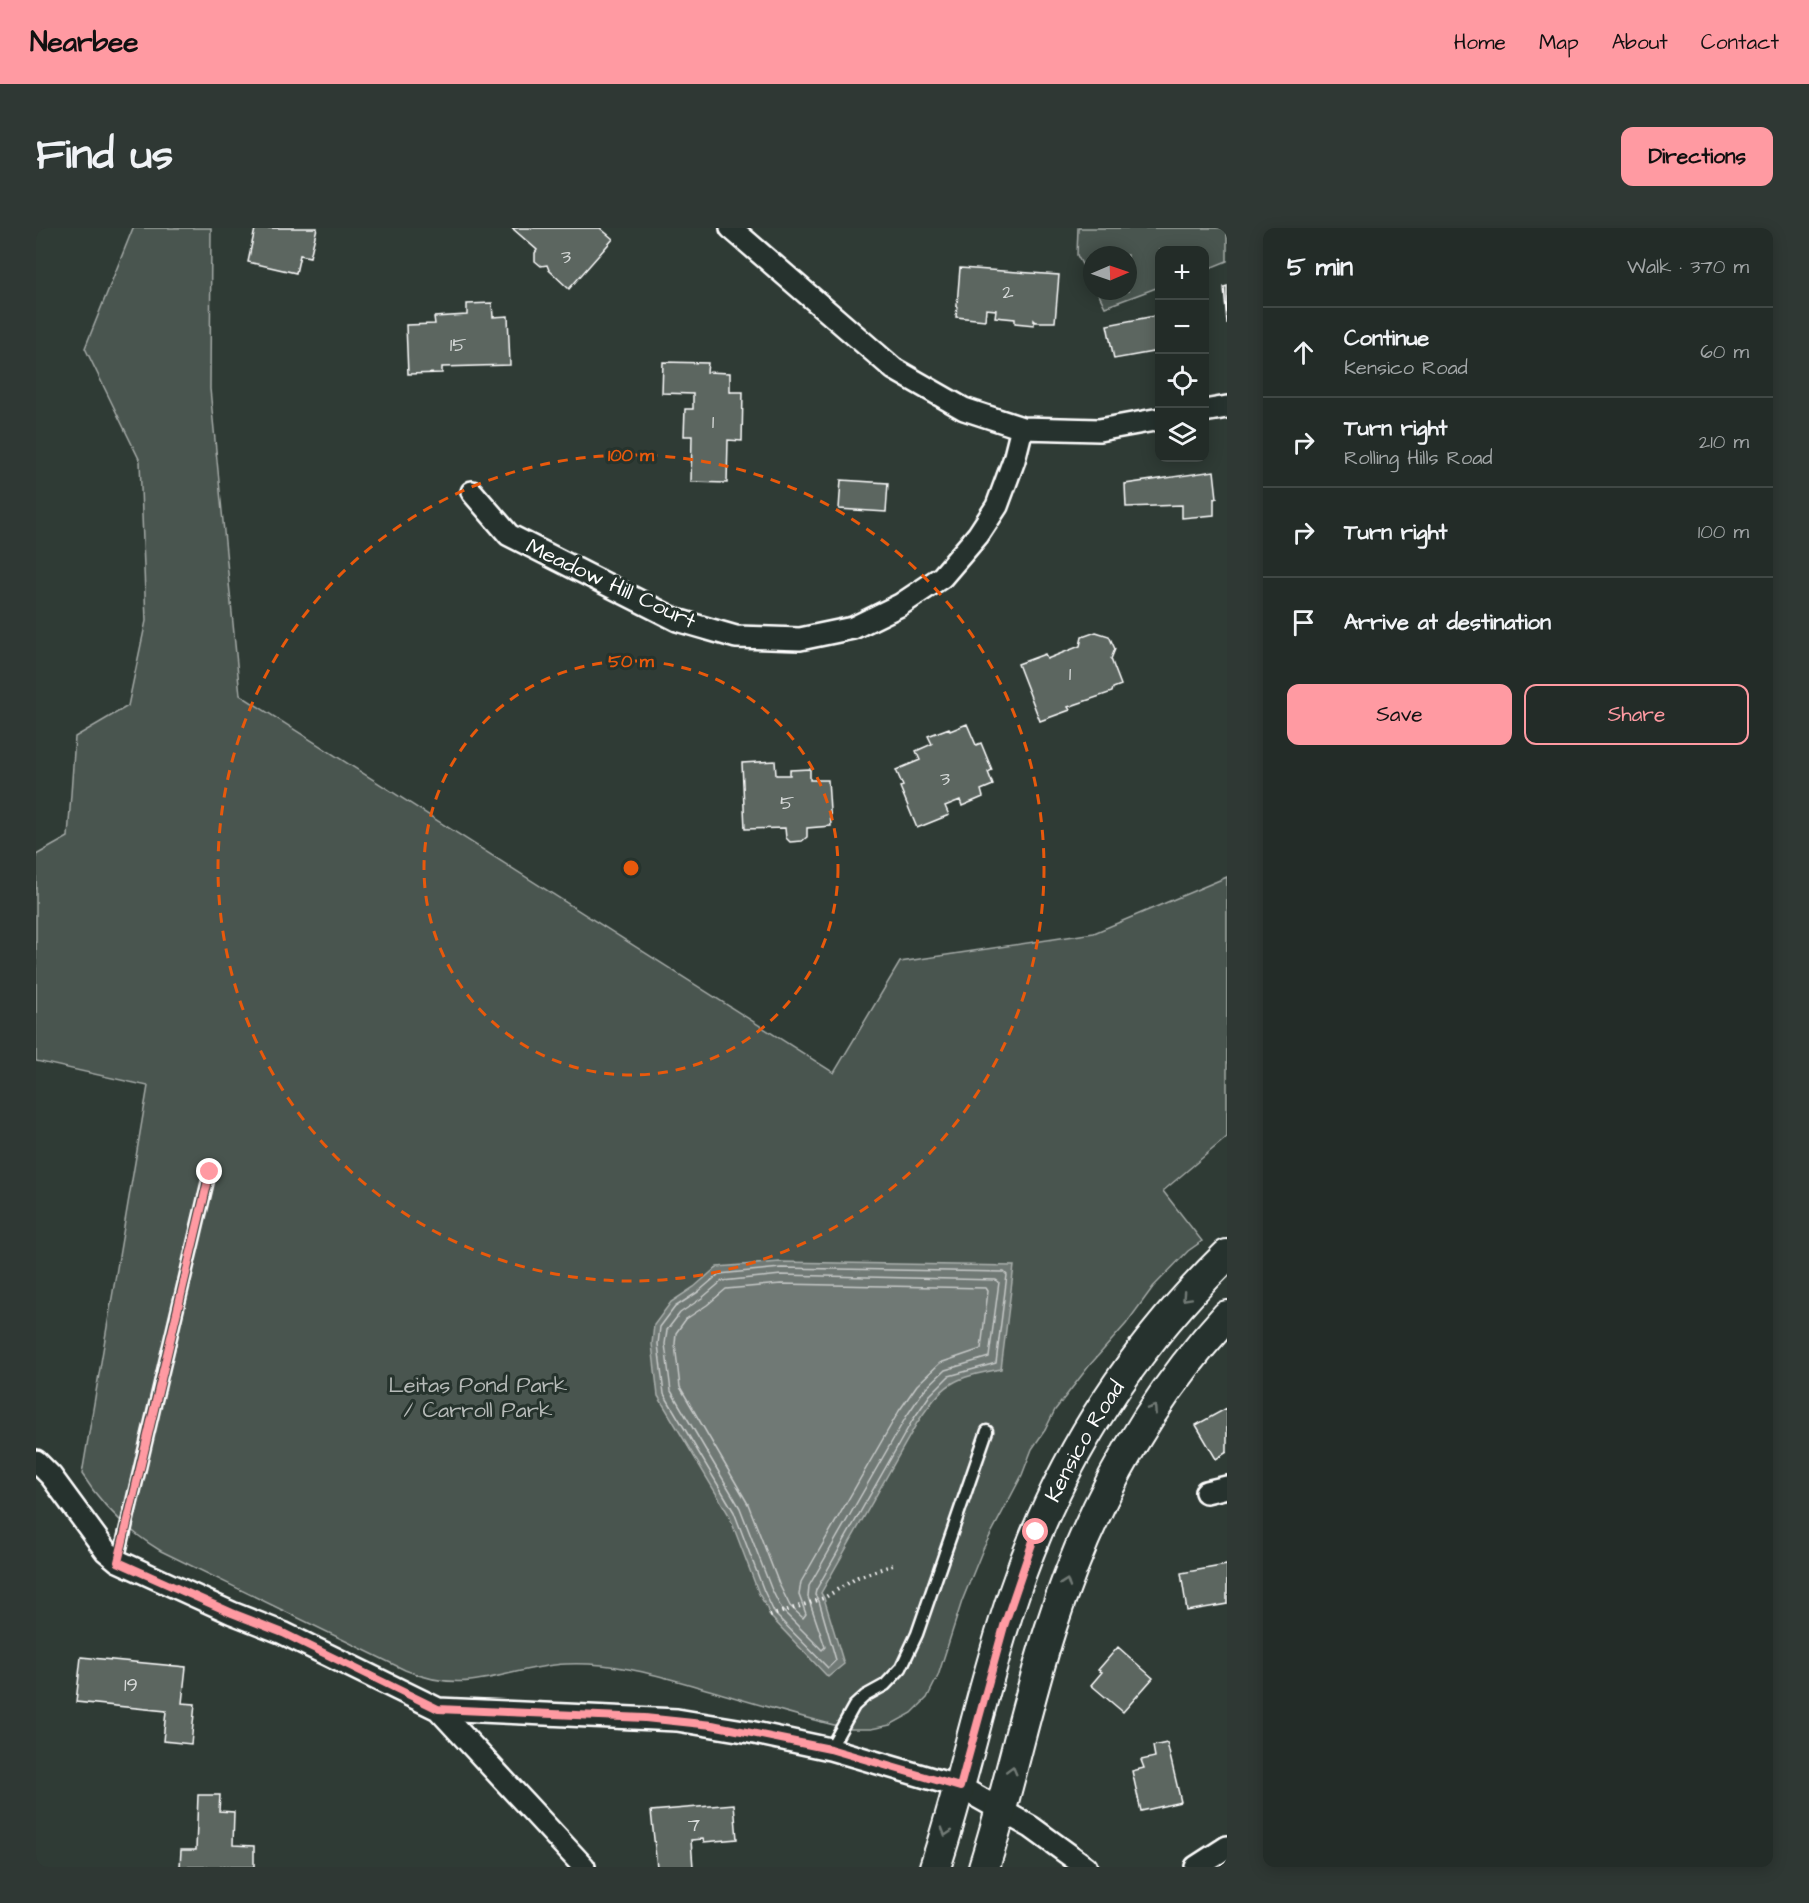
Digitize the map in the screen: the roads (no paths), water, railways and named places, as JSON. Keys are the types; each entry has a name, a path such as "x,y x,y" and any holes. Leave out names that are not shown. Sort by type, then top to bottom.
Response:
{"street":[{"path":"731,228 894,369 964,409 1022,428 1099,430 1155,420"},
{"path":"1209,410 1227,407"},
{"name":"Meadow Hill Court","path":"472,492 509,535 677,620 736,637 800,639 853,628 900,605 942,577 978,535 997,506 1014,460 1022,428"},
{"name":"Kensico Road","path":"984,1867 981,1798 1013,1593 1036,1532 1063,1475 1099,1411 1130,1366 1169,1316 1227,1255"},
{"name":"Kensico Road","path":"935,1867 981,1798 1096,1511 1125,1455 1158,1402 1196,1351 1227,1316"},
{"path":"36,1461 51,1476 106,1551 118,1562 283,1633 438,1709 584,1867"},
{"path":"1206,1491 1227,1487"},
{"path":"438,1709 677,1720 750,1732 830,1749 981,1798 1052,1840 1086,1867"},
{"path":"1196,1867 1227,1846"}],"lane":[{"path":"118,1562 210,1172"},
{"path":"830,1749 854,1706 865,1696 885,1686 901,1668 917,1634 987,1431"}],"water":[{"path":"780,1262 1014,1266 1001,1369 960,1379 943,1390 935,1399 917,1423 821,1593 844,1664 828,1677 770,1616 759,1594 729,1515 658,1396 652,1344 654,1325 671,1302 694,1287 717,1267"}],"park label":[{"name":"Leitas Pond Park / Carroll Park","path":"478,1398"}]}
